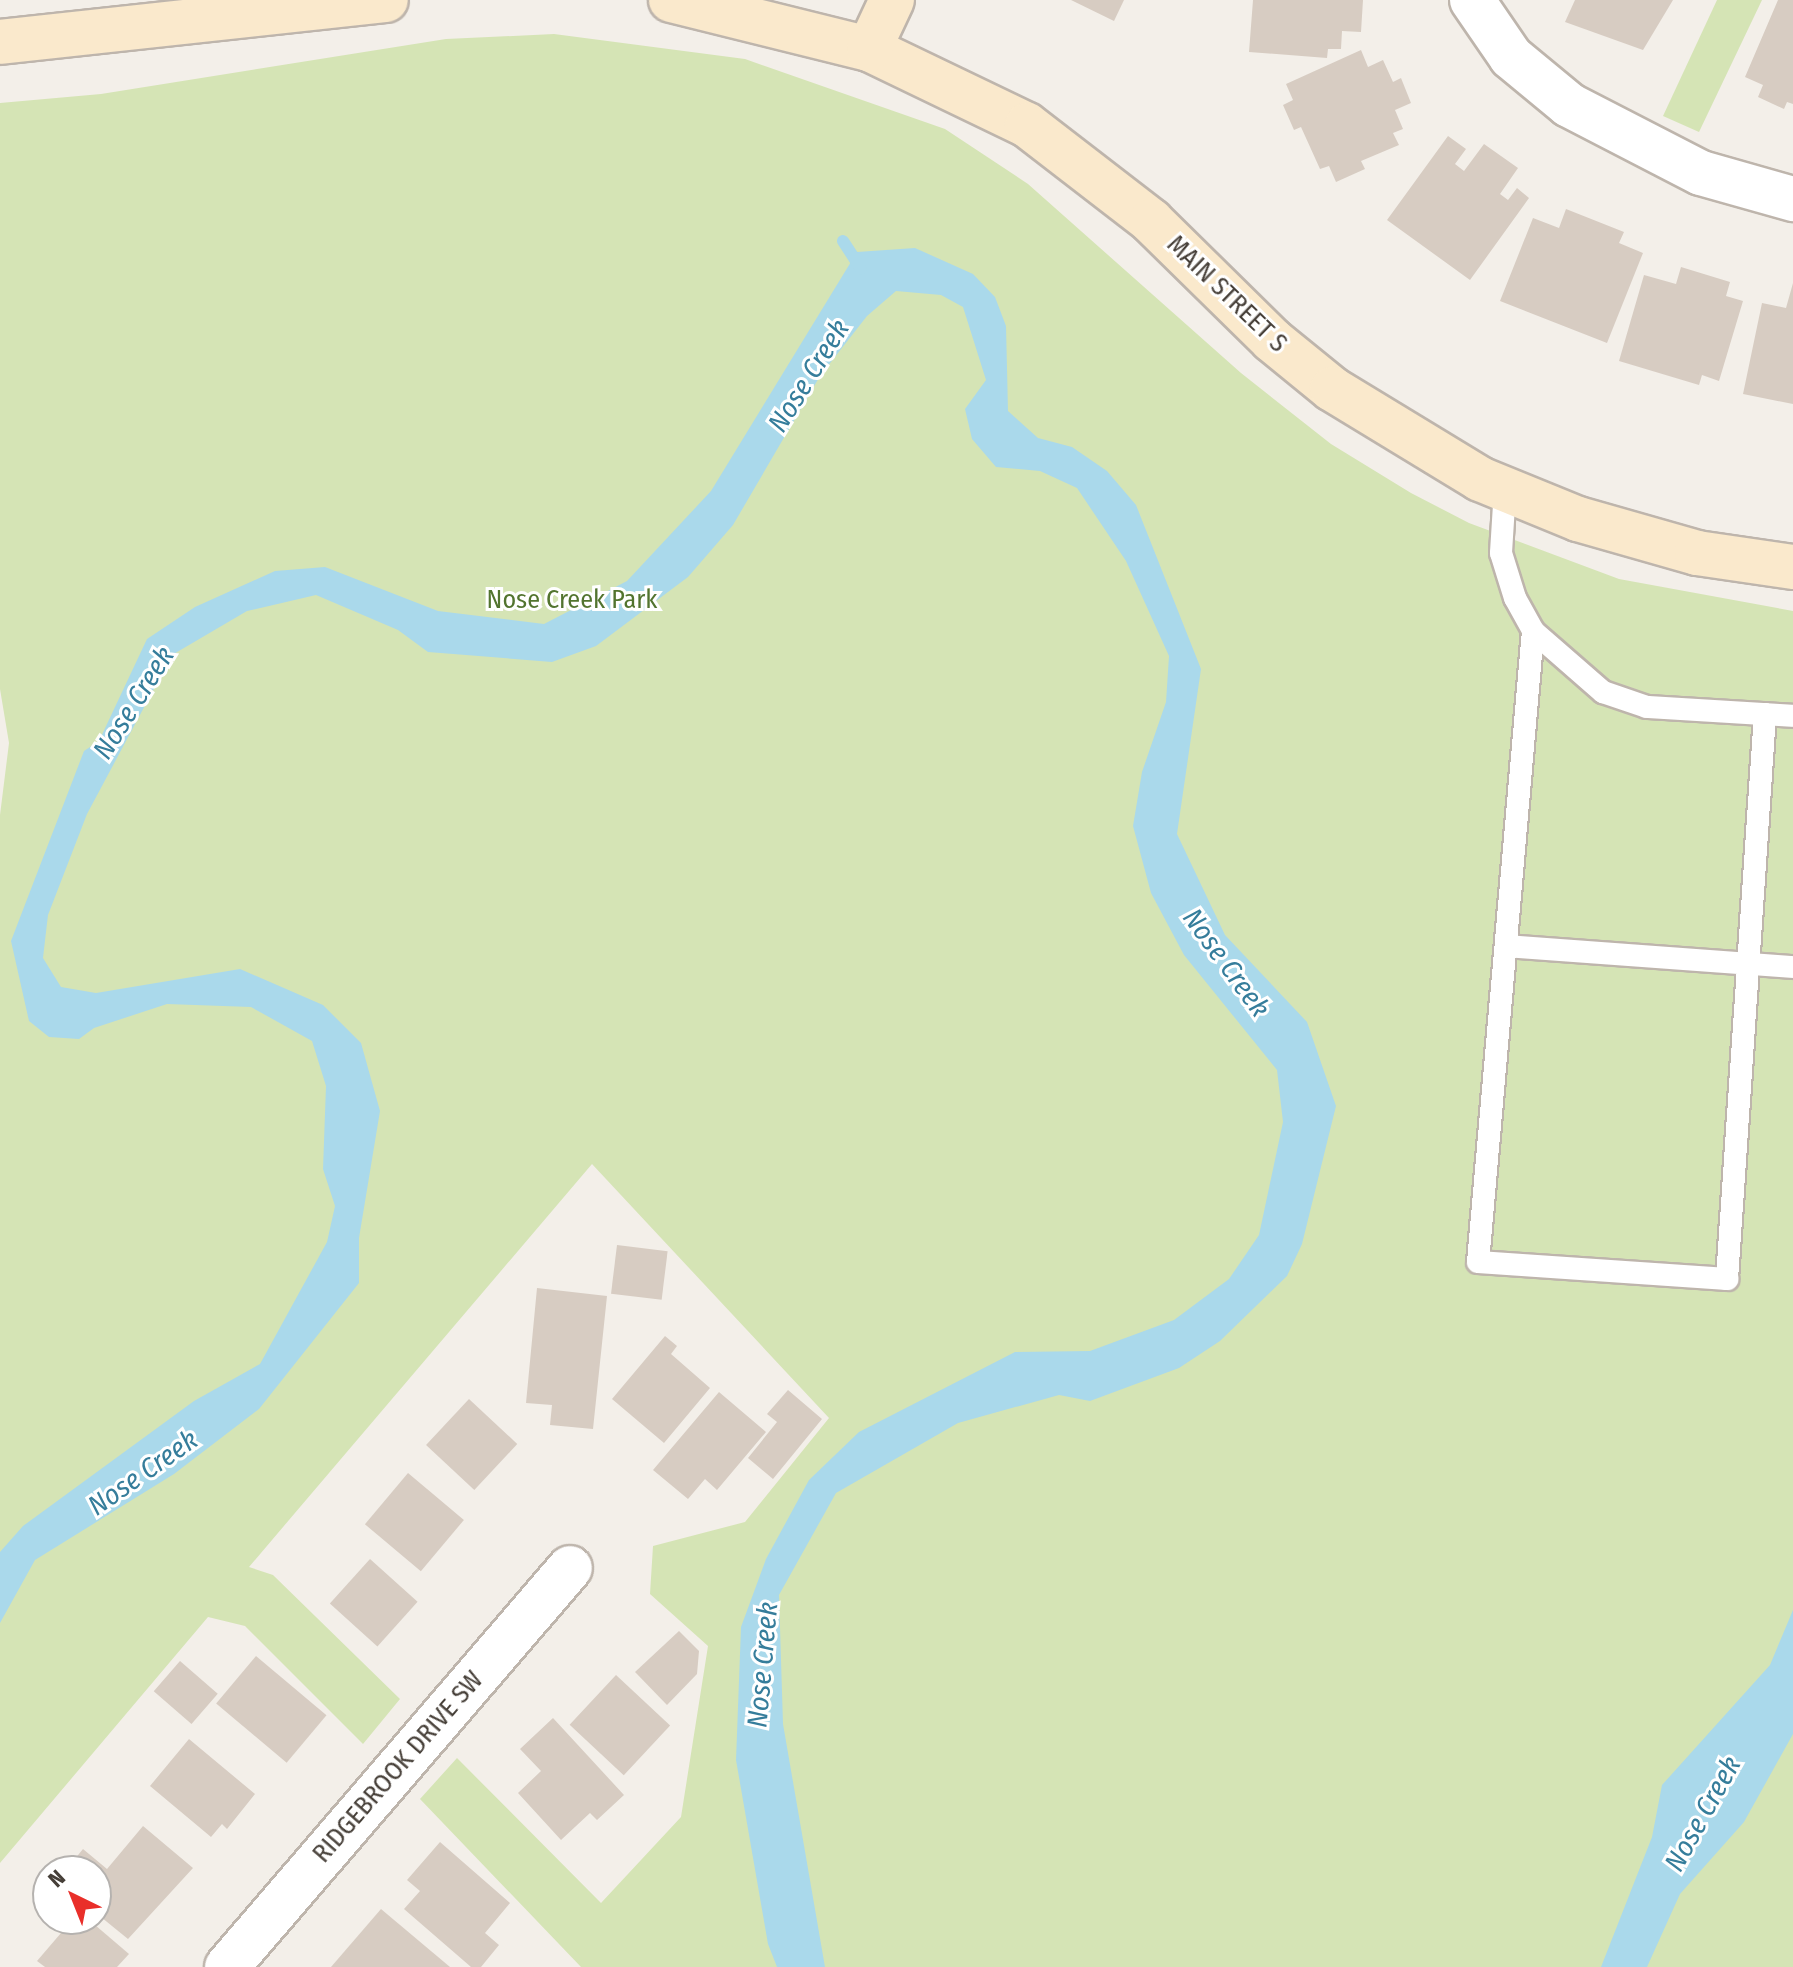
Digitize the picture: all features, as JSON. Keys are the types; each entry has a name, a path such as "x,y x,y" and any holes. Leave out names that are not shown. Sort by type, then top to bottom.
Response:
{"main road":[{"path":"0,42 386,0"},
{"name":"MAIN STREET S","path":"671,0 869,49 1027,125 1151,221 1272,340 1332,389 1395,433 1505,489 1578,519 1697,553 1793,567"},
{"path":"869,49 892,0"}],"street":[{"path":"1472,0 1511,57 1569,105 1701,173 1793,199"},
{"name":"RIDGEBROOK DRIVE SW","path":"227,1967 570,1568"}],"lane":[{"path":"1505,489 1501,553 1533,631 1603,692 1647,707 1793,716"},
{"path":"1533,631 1478,1262 1727,1279 1765,714"},
{"path":"1506,946 1793,967"}],"green space":[{"path":"1717,0 1762,0 1699,132 1663,116"},
{"name":"Nose Creek Park","path":"554,34 745,59 945,129 1028,184 1241,373 1331,444 1411,493 1469,523 1619,579 1793,611 1793,1967 581,1967 420,1799 457,1758 601,1903 681,1817 708,1646 650,1594 653,1546 745,1522 829,1418 592,1164 249,1567 273,1575 400,1699 363,1744 245,1626 208,1617 0,1863 0,815 9,743 0,689 0,103 101,94 446,39"}],"water":[{"name":"Nose Creek","path":"915,248 973,274 995,297 1006,326 1008,411 1038,438 1072,447 1107,471 1136,505 1201,669 1177,834 1225,935 1307,1022 1336,1106 1302,1244 1287,1276 1220,1341 1179,1368 1090,1401 1059,1395 958,1423 836,1493 779,1595 783,1724 825,1967 777,1967 768,1944 736,1760 741,1627 766,1559 809,1480 859,1432 1015,1352 1090,1351 1174,1320 1229,1279 1259,1235 1283,1122 1277,1070 1184,955 1151,893 1133,826 1142,772 1166,702 1169,656 1126,561 1077,488 1040,471 996,467 972,439 965,409 986,380 963,307 941,295 896,291 867,316 820,376 733,525 688,577 596,646 552,662 428,652 398,630 316,595 247,611 172,655 87,814 48,915 43,958 61,987 96,993 240,969 323,1005 361,1043 380,1111 359,1238 359,1283 259,1409 174,1474 35,1560 0,1623 0,1552 23,1526 194,1401 260,1364 327,1242 335,1206 323,1169 326,1086 312,1041 251,1007 167,1004 94,1028 79,1039 49,1037 29,1021 11,941 84,751 99,741 147,639 195,607 275,571 325,567 438,611 544,624 627,581 711,491 857,252"},
{"name":"Nose Creek","path":"1793,1610 1793,1734 1744,1822 1680,1894 1647,1967 1601,1967 1652,1837 1662,1785 1770,1665"}],"building":[{"path":"1071,0 1124,0 1114,21"},
{"path":"1253,0 1363,0 1361,32 1342,31 1341,49 1328,49 1327,58 1249,52"},
{"path":"1575,0 1673,0 1643,50 1565,22"},
{"path":"1778,0 1793,0 1793,104 1787,102 1784,109 1758,97 1763,85 1745,77"},
{"path":"1361,50 1368,67 1383,60 1393,82 1401,78 1411,103 1395,110 1403,129 1393,133 1399,145 1361,161 1365,169 1336,182 1329,166 1320,169 1301,127 1294,130 1283,105 1293,100 1286,84"},
{"path":"1448,136 1466,149 1455,164 1464,171 1484,144 1518,168 1500,194 1508,200 1517,188 1529,198 1470,280 1387,220"},
{"path":"1566,209 1624,232 1619,243 1643,253 1607,343 1500,301 1533,218 1559,228"},
{"path":"1681,267 1730,282 1726,296 1743,301 1719,381 1702,375 1699,385 1619,361 1644,275 1676,284"},
{"path":"1793,283 1793,404 1743,394 1762,303 1786,308"},
{"path":"617,1245 668,1251 662,1300 611,1294"},
{"path":"537,1288 607,1296 593,1429 550,1425 552,1405 526,1403"},
{"path":"665,1336 677,1346 671,1354 710,1388 664,1443 612,1399"},
{"path":"788,1390 822,1419 773,1479 748,1458 777,1422 767,1414"},
{"path":"719,1392 766,1432 717,1490 705,1479 688,1499 653,1470"},
{"path":"469,1399 517,1444 474,1490 426,1445"},
{"path":"408,1473 464,1520 421,1571 365,1524"},
{"path":"370,1559 418,1602 377,1646 330,1604"},
{"path":"679,1631 699,1651 697,1674 667,1705 635,1672"},
{"path":"256,1656 326,1715 287,1763 216,1703"},
{"path":"180,1661 218,1694 191,1724 154,1691"},
{"path":"616,1675 670,1725 624,1775 570,1725"},
{"path":"553,1718 624,1795 597,1820 590,1813 561,1840 518,1793 541,1771 520,1749"},
{"path":"189,1739 255,1794 227,1829 222,1824 211,1837 150,1786"},
{"path":"143,1826 193,1868 128,1939 112,1926 112,1863"},
{"path":"440,1842 510,1903 485,1933 499,1945 481,1967 471,1967 404,1909 420,1891 407,1880"},
{"path":"381,1909 450,1967 331,1967"},
{"path":"59,1935 107,1935 129,1954 117,1967 45,1967 37,1961"}],"waterway":[{"path":"843,241 861,269"}]}
